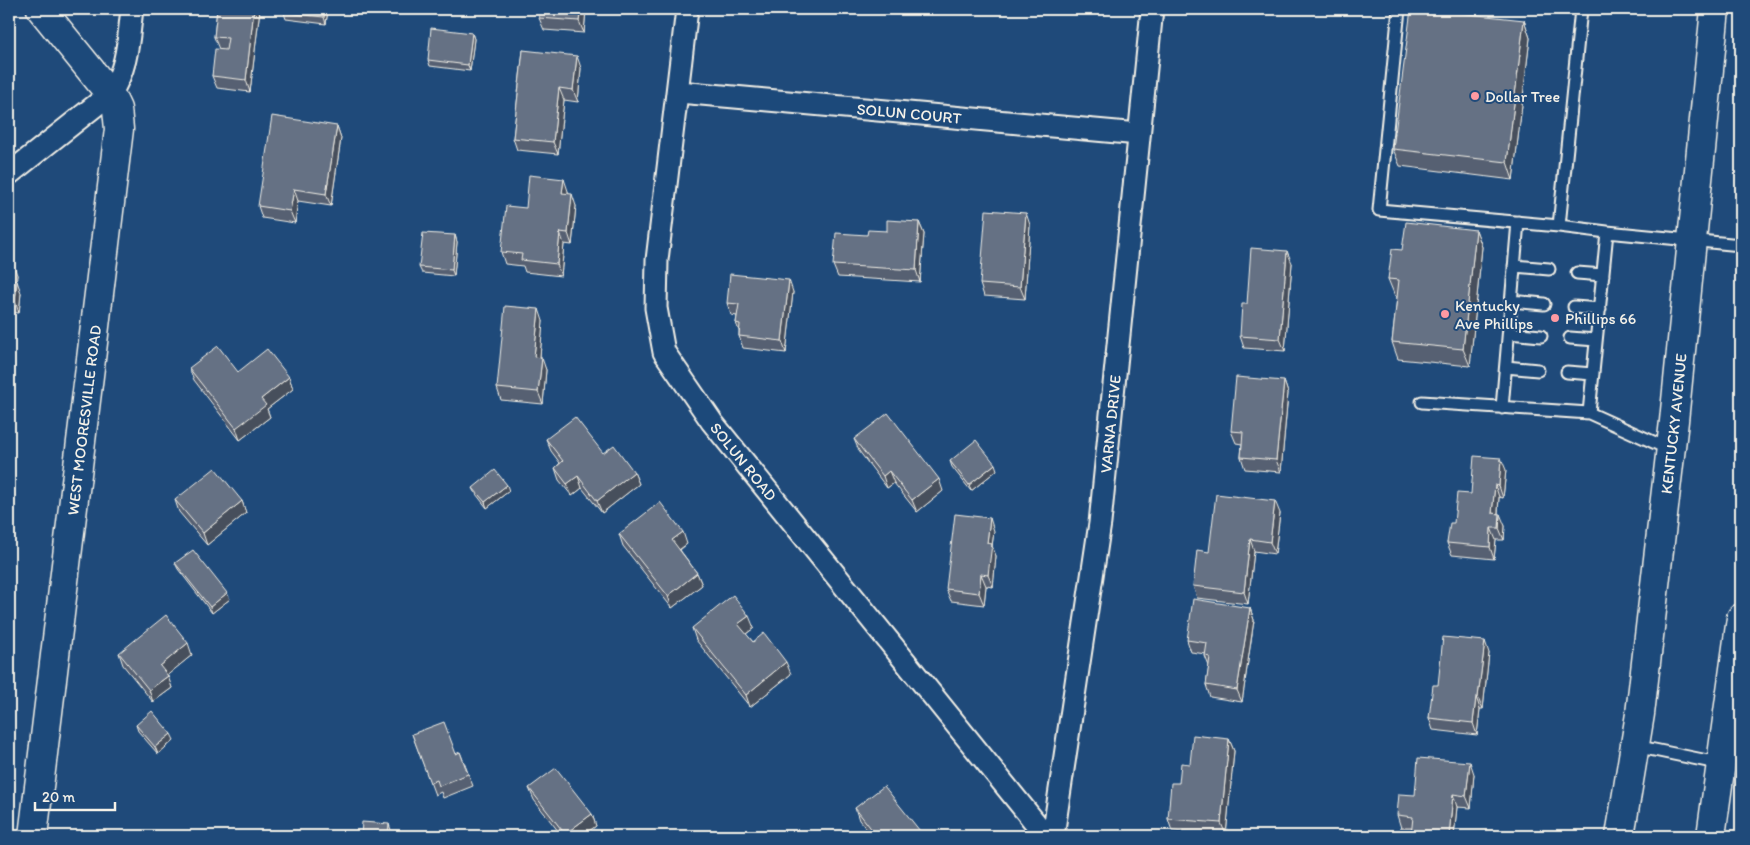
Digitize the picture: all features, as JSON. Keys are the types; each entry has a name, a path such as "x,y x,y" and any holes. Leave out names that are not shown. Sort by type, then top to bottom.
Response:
{"main road":[{"path":"41,9 110,94"},
{"name":"KENTUCKY AVENUE","path":"1620,836 1635,746 1670,450 1693,242 1715,9"},
{"name":"WEST MOORESVILLE ROAD","path":"33,836 119,129 117,110 110,94"},
{"path":"1711,836 1741,618"}],"street":[{"path":"9,174 110,94 121,78 127,55 132,9"},
{"name":"SOLUN ROAD","path":"688,9 657,260 656,308 664,352 712,422 1046,836"},
{"name":"VARNA DRIVE","path":"1053,836 1100,523 1152,9"},
{"name":"SOLUN COURT","path":"678,92 1139,134"}],"lane":[{"path":"1399,9 1379,210 1559,226 1741,246"},
{"path":"1559,226 1581,9"},
{"path":"1502,408 1518,222"},
{"path":"1589,413 1607,232"},
{"path":"1514,266 1549,269"},
{"path":"1577,273 1603,275"},
{"path":"1511,301 1544,304"},
{"path":"1574,307 1600,309"},
{"path":"1509,333 1541,336"},
{"path":"1570,338 1596,340"},
{"path":"1506,368 1538,370"},
{"path":"1567,372 1593,374"},
{"path":"1422,402 1589,413 1670,450"},
{"path":"1635,746 1722,764"}],"building":[{"path":"217,9 254,9 246,80 212,76 215,49 226,50 228,38 214,37"},
{"path":"284,9 325,9 324,17 284,13"},
{"path":"540,9 581,9 579,21 539,18"},
{"path":"1411,9 1524,20 1507,162 1393,149"},
{"path":"431,28 472,33 468,65 428,60"},
{"path":"523,50 577,56 573,90 559,88 553,142 513,138"},
{"path":"272,116 337,126 326,194 294,189 290,211 258,206"},
{"path":"529,175 564,179 562,193 572,194 568,233 560,232 557,264 521,260 522,254 501,252 506,206 526,208"},
{"path":"986,210 1026,213 1020,287 980,284"},
{"path":"887,220 919,222 916,270 833,265 836,233 867,235 868,230 887,231"},
{"path":"1406,222 1476,230 1463,349 1392,342 1399,280 1388,279 1392,249 1402,250"},
{"path":"423,233 455,235 452,270 419,267"},
{"path":"1251,248 1287,251 1280,339 1240,336 1242,304 1247,304"},
{"path":"9,263 13,263 11,280 17,281 15,301 9,300"},
{"path":"730,274 789,280 782,341 739,336 740,324 736,323 739,304 727,303"},
{"path":"505,306 539,309 534,357 542,358 538,392 497,388"},
{"path":"218,346 238,372 267,349 289,377 261,399 266,405 236,428 189,368"},
{"path":"1236,377 1284,381 1276,460 1241,457 1243,432 1231,431"},
{"path":"888,413 939,479 912,500 889,471 883,476 854,439"},
{"path":"575,417 603,453 614,445 634,472 597,501 578,476 567,484 555,468 563,461 546,439"},
{"path":"976,440 995,464 969,485 950,461"},
{"path":"1474,456 1501,458 1499,486 1495,485 1492,513 1500,514 1499,528 1491,528 1490,547 1447,543 1450,523 1454,523 1457,493 1471,494"},
{"path":"215,468 242,501 203,533 175,500"},
{"path":"495,470 507,485 485,502 473,488"},
{"path":"1216,494 1275,501 1270,542 1250,539 1244,592 1193,586 1197,550 1209,552"},
{"path":"660,502 683,532 672,540 697,573 668,596 619,534"},
{"path":"955,514 990,518 987,543 992,544 988,575 981,574 979,593 946,589"},
{"path":"193,550 227,593 210,607 175,563"},
{"path":"733,595 749,616 738,624 753,642 764,633 786,662 746,695 692,628"},
{"path":"1193,599 1250,608 1237,690 1206,685 1210,657 1205,656 1207,643 1187,640"},
{"path":"166,615 188,643 160,666 168,676 149,690 119,653"},
{"path":"1443,637 1485,641 1473,723 1429,718 1433,685 1438,685"},
{"path":"152,711 171,734 155,747 136,725"},
{"path":"444,722 456,754 460,752 468,774 439,786 437,780 430,783 412,734"},
{"path":"1193,735 1229,739 1221,823 1168,819 1171,783 1179,783 1181,763 1190,764"},
{"path":"1418,758 1470,762 1466,796 1453,794 1449,836 1411,836 1413,817 1397,815 1399,794 1415,795"},
{"path":"556,768 592,814 565,834 529,788"},
{"path":"884,786 924,836 877,836 855,808"},
{"path":"362,822 389,824 388,836 361,836"}],"place":[{"name":"Dollar Tree","path":"1475,96"},
{"name":"Kentucky Ave Phillips","path":"1445,314"},
{"name":"Phillips 66","path":"1555,318"}]}
